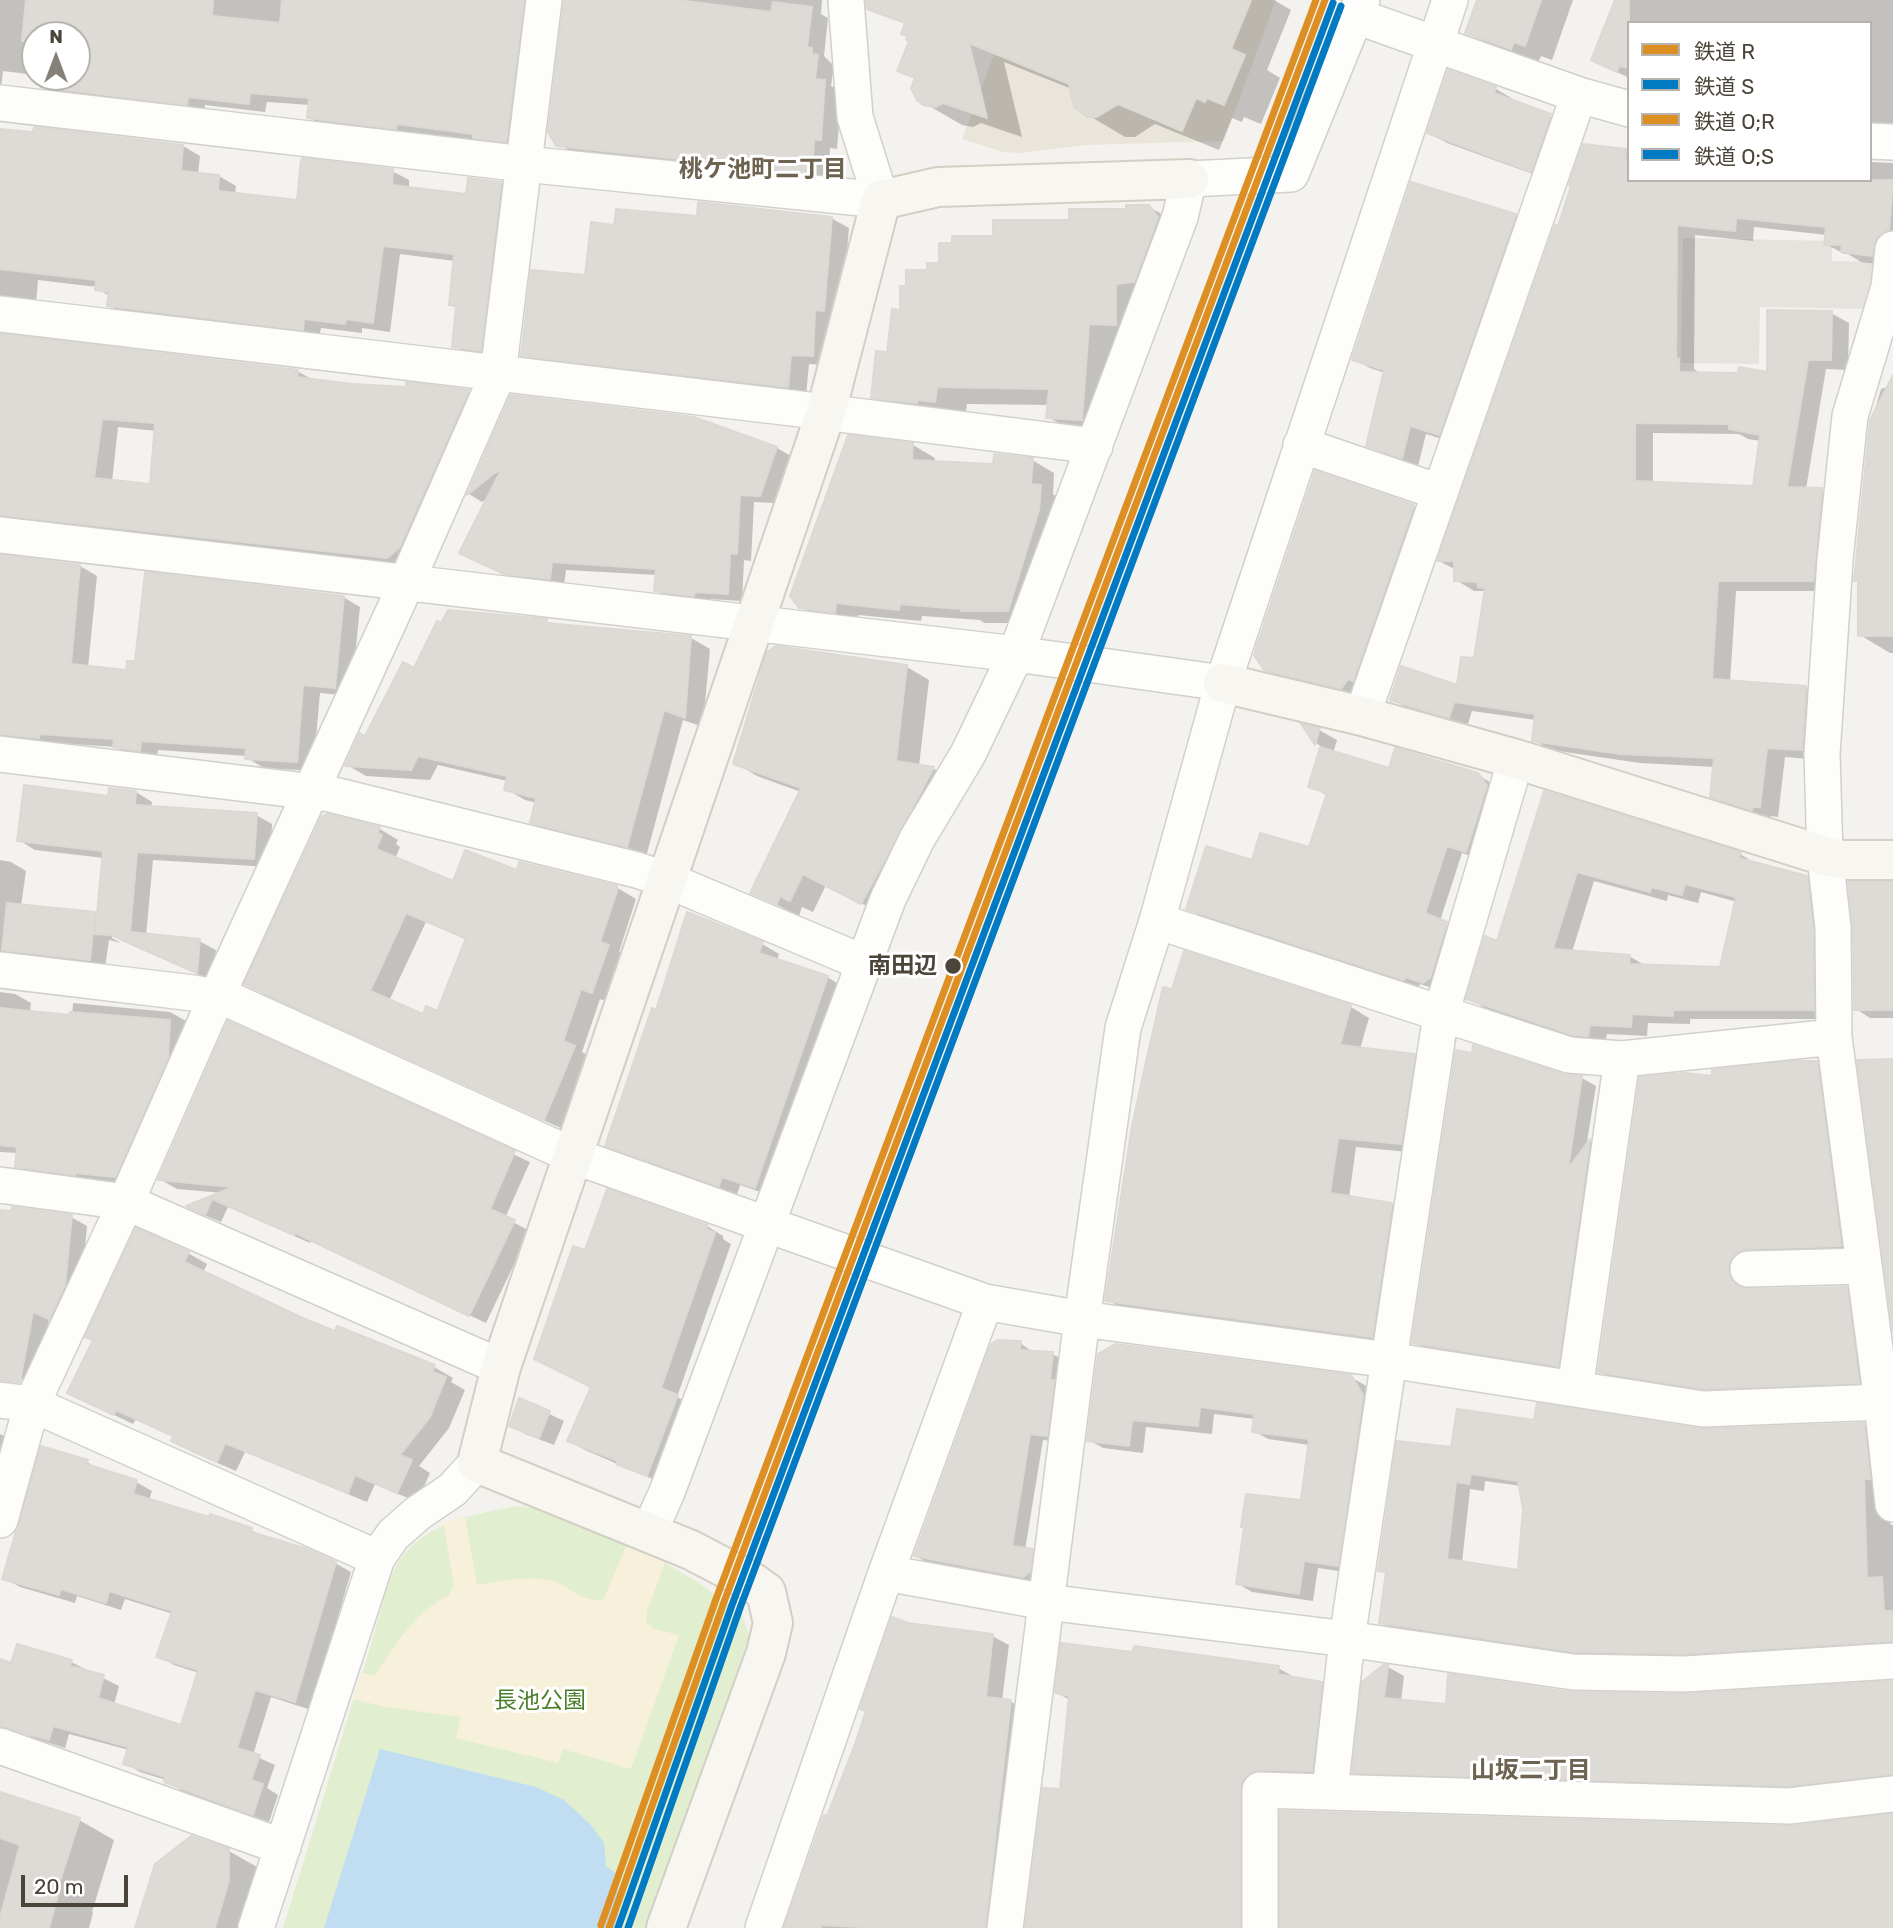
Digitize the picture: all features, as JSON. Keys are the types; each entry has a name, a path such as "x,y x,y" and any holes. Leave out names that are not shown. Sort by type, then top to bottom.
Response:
{"street":[{"path":"0,1520 16,1402 126,1202 216,998 407,583 498,374 544,0"},
{"path":"256,1928 377,1558 393,1535 418,1513 452,1490 477,1463 500,1367 826,412 881,200 855,117 846,0"},
{"path":"1005,1928 1082,1319 1123,1028 1157,922 1223,682 1450,0"},
{"path":"0,103 524,164 881,200 938,187 1291,174 1359,8 1435,43 1627,109"},
{"path":"1362,716 1579,95"},
{"path":"1872,141 1893,142"},
{"path":"649,1532 667,1492 769,1224 888,899 917,839 968,754 1016,654 1180,217 1189,179"},
{"path":"1893,249 1889,287 1850,416 1835,560 1822,754 1825,856 1833,927 1834,1037 1893,1504"},
{"path":"0,314 1096,446"},
{"path":"1301,445 1439,492"},
{"path":"0,535 753,622 1223,682 1362,716 1516,760 1825,856 1843,860 1893,860"},
{"path":"0,754 312,791 638,870 864,963"},
{"path":"1330,1791 1347,1639 1441,1014 1516,760"},
{"path":"1157,922 1569,1055 1622,1059 1834,1037"},
{"path":"0,970 193,993 230,1000 574,1156 985,1302 1082,1319 1389,1360 1703,1409 1882,1402"},
{"path":"1574,1389 1622,1059"},
{"path":"0,1185 126,1202 500,1367"},
{"path":"1748,1269 1864,1266"},
{"path":"763,1928 886,1573 985,1302"},
{"path":"16,1402 377,1558"},
{"path":"477,1463 703,1556 766,1592 773,1623 766,1653 666,1928"},
{"path":"886,1573 1046,1602 1347,1639 1573,1672 1685,1674 1893,1661"},
{"path":"0,1746 283,1847"},
{"path":"1260,1928 1260,1790 1789,1805 1893,1794"}],"shaded area":[{"path":"1005,0 1276,0 1224,141 1086,145 1021,153 1003,152 962,139 1013,4"},
{"path":"1683,238 1832,241 1832,261 1882,262 1869,309 1760,307 1759,364 1681,363"}],"green space":[{"name":"長池公園","path":"516,1506 561,1512 665,1563 696,1581 742,1614 749,1636 706,1765 644,1928 283,1928 384,1598 397,1564 413,1545 439,1527"}],"sand":[{"path":"465,1516 477,1585 540,1579 555,1582 580,1596 603,1600 627,1544 665,1563 647,1611 646,1622 654,1629 679,1635 631,1769 563,1749 558,1763 456,1738 461,1717 385,1707 353,1699 362,1673 375,1675 416,1620 449,1595 454,1584 443,1523"}],"water":[{"path":"380,1749 536,1787 564,1800 590,1824 604,1843 606,1866 618,1875 618,1928 324,1928"}],"building":[{"path":"26,0 213,0 212,16 280,23 282,0 524,0 506,142 473,138 473,134 397,124 396,129 307,118 309,98 250,93 249,104 188,97 187,105 73,91 91,91 91,21 24,21"},
{"path":"564,0 678,0 771,12 773,2 812,7 807,47 812,48 812,54 818,55 815,79 825,80 821,140 814,140 812,173 556,146 548,132"},
{"path":"866,0 1251,0 1231,49 1245,55 1224,105 1207,98 1205,102 1196,98 1182,131 1118,104 1097,117 1087,117 1074,107 1069,84 969,43 987,118 943,103 935,107 923,105 911,88 915,78 897,71 909,41 906,40 907,36 901,34 905,23 867,9"},
{"path":"1477,0 1541,0 1525,46 1514,42 1511,49 1465,33"},
{"path":"1615,0 1629,0 1627,68 1619,66 1617,72 1591,60"},
{"path":"1448,70 1496,87 1494,93 1551,114 1531,172 1427,133"},
{"path":"34,127 183,145 181,171 219,175 218,191 297,200 303,158 393,169 392,185 466,194 468,178 501,182 481,351 452,347 456,306 449,305 454,254 383,246 373,323 346,319 345,324 304,319 303,330 107,306 109,292 95,290 96,280 0,269 0,129 33,132"},
{"path":"1583,144 1626,149 1627,182 1893,180 1889,230 1876,238 1872,256 1841,252 1842,245 1824,245 1826,227 1736,218 1735,231 1677,225 1676,358 1679,359 1679,372 1738,373 1739,367 1767,372 1767,310 1832,311 1831,360 1808,360 1787,487 1822,488 1813,581 1718,581 1712,679 1806,686 1802,750 1767,748 1760,807 1753,807 1752,810 1710,797 1714,758 1620,754 1532,741 1535,714 1454,702 1449,718 1390,700 1401,666 1457,685 1461,657 1474,658 1485,588 1478,587 1478,582 1454,581 1454,561 1437,561 1571,186 1569,185","holes":["1635,423 1729,424 1729,429 1760,435 1753,486 1635,481"]},
{"path":"1411,182 1516,214 1439,435 1410,426 1402,458 1366,446 1384,370 1352,360"},
{"path":"698,202 832,217 824,311 815,310 813,356 791,355 788,387 521,356 531,270 585,275 591,222 614,225 616,209 697,216"},
{"path":"1126,205 1149,205 1158,217 1134,282 1116,284 1116,325 1089,324 1082,420 1046,418 1049,389 937,387 935,402 917,400 917,403 871,398 876,351 887,352 892,309 900,310 900,286 906,286 906,270 927,270 927,263 939,263 939,243 952,243 952,236 993,236 993,220 1069,220 1069,209 1126,209"},
{"path":"0,334 298,370 297,377 352,384 406,387 406,382 469,390 399,548 387,558 0,515","holes":["102,419 155,423 150,484 94,478"]},
{"path":"1893,375 1893,636 1858,636 1858,581 1854,581 1870,420"},
{"path":"511,395 694,417 777,447 760,496 740,495 737,554 730,553 728,594 695,592 694,596 654,591 656,569 552,562 550,579 504,574 459,553 503,466 467,495"},
{"path":"848,435 913,443 912,460 993,464 994,454 1033,458 1031,484 1041,485 1039,510 1008,611 961,611 900,604 899,610 836,603 835,613 799,608 790,596"},
{"path":"1315,471 1414,505 1353,681 1348,679 1341,689 1264,670 1254,655"},
{"path":"0,555 80,565 71,664 126,670 127,661 135,661 145,572 344,596 335,688 303,685 297,762 245,759 246,748 141,741 140,751 113,747 114,739 40,734 39,738 0,734"},
{"path":"448,610 547,619 546,623 691,636 685,718 664,710 627,847 530,823 536,798 504,790 507,776 418,756 411,770 345,766 360,733 365,736 403,662 414,668 437,621 441,623"},
{"path":"776,646 907,665 896,761 934,767 861,904 803,874 790,901 780,896 777,904 750,893 801,788 733,764 767,652"},
{"path":"1301,724 1320,728 1315,745"},
{"path":"1320,747 1389,768 1395,748 1478,773 1487,785 1466,852 1447,846 1425,913 1447,922 1430,978 1423,983 1405,977 1404,980 1186,909 1206,846 1252,860 1260,833 1309,847 1327,793 1308,787"},
{"path":"24,785 108,796 109,788 136,791 135,805 257,813 254,859 137,852 130,932 200,939 197,973 111,935 95,934 103,851 17,841"},
{"path":"1544,791 1741,852 1739,858 1807,876 1813,928 1814,1010 1673,1010 1673,1016 1632,1014 1631,1027 1590,1025 1588,1036 1573,1035 1466,999 1485,936 1497,941","holes":["1577,872 1650,892 1651,887 1682,895 1685,884 1736,897 1720,967 1629,964 1630,955 1553,949"]},
{"path":"328,814 380,827 377,833 382,835 376,849 453,881 465,850 517,870 519,862 617,886 600,942 609,945 592,993 581,989 563,1041 575,1046 544,1120 244,984 322,816","holes":["406,913 466,938 437,1011 426,1006 423,1014 370,991"]},
{"path":"1848,882 1893,882 1893,1010 1854,1010 1853,927"},
{"path":"7,903 95,912 90,960 2,950"},
{"path":"687,912 763,942 759,953 828,976 755,1188 722,1177 719,1186 605,1146 652,1008 656,1010"},
{"path":"1184,951 1351,1005 1340,1045 1415,1054 1401,1144 1338,1138 1330,1193 1392,1203 1372,1337 1105,1301 1132,1126 1144,1071 1163,987 1172,989"},
{"path":"0,1008 170,1020 168,1058 115,1177 15,1167 17,1147 0,1145"},
{"path":"228,1021 515,1151 490,1209 515,1220 469,1316 295,1233 294,1235 212,1199 205,1215 186,1206 233,1187 158,1180"},
{"path":"1473,1045 1563,1074 1582,1076 1568,1169 1590,1139 1558,1366 1412,1343 1456,1050 1472,1053"},
{"path":"1893,1059 1893,1331 1857,1060"},
{"path":"1817,1061 1841,1246 1747,1249 1737,1252 1731,1259 1728,1270 1731,1279 1738,1286 1748,1289 1847,1287 1859,1383 1704,1389 1598,1372 1640,1077 1685,1073 1712,1076 1712,1070"},
{"path":"607,1189 707,1225 706,1229 715,1233 661,1388 678,1395 647,1476 616,1464 618,1461 567,1441 591,1387 534,1359 573,1246 585,1250"},
{"path":"12,1207 72,1215 65,1285 49,1319 33,1312 20,1382 0,1380 0,1210 11,1211"},
{"path":"136,1228 189,1252 184,1262 305,1319 335,1331 337,1326 435,1365 432,1372 446,1377 430,1417 400,1455 412,1460 397,1493 355,1475 348,1493 225,1443 217,1462 171,1441 173,1436 116,1410 114,1415 67,1393 93,1340 85,1337"},
{"path":"998,1340 1021,1341 1020,1350 1053,1352 1050,1382 1054,1380 1047,1436 1030,1434 1012,1546 1033,1549 1030,1572 1023,1577 914,1556 991,1344"},
{"path":"1115,1344 1351,1375 1363,1395 1338,1566 1304,1561 1299,1594 1236,1584 1246,1494 1301,1500 1309,1439 1252,1432 1254,1414 1200,1407 1198,1426 1132,1420 1129,1446 1087,1441 1098,1354"},
{"path":"519,1398 550,1411 539,1438 509,1426"},
{"path":"1537,1403 1700,1429 1864,1423 1870,1479 1864,1479 1867,1578 1882,1577 1884,1611 1892,1611 1893,1641 1685,1654 1575,1652 1379,1623 1386,1572 1378,1571 1397,1441 1451,1447 1457,1409 1534,1420","holes":["1471,1474 1518,1481 1523,1509 1518,1570 1447,1559 1456,1482 1469,1484"]},
{"path":"41,1446 88,1460 86,1464 137,1480 133,1494 252,1528 251,1532 308,1549 336,1562 295,1702 255,1690 237,1748 260,1755 251,1780 263,1784 253,1815 164,1782 165,1777 123,1764 128,1747 53,1726 49,1740 0,1726 0,1659 11,1663 17,1644 72,1660 70,1666 104,1675 98,1698 181,1725 198,1670 156,1657 172,1611 109,1591 106,1603 61,1589 59,1595 2,1579"},
{"path":"892,1617 908,1623 993,1634 986,1697 1011,1700 985,1928 822,1925 821,1928 784,1928 824,1815 827,1816 855,1744 866,1711 860,1709"},
{"path":"1061,1643 1132,1652 1134,1646 1279,1666 1278,1674 1322,1682 1312,1771 1260,1770 1250,1773 1242,1780 1240,1928 1025,1928 1043,1788 1060,1789 1069,1696 1055,1693"},
{"path":"1383,1665 1388,1665 1384,1698 1446,1704 1448,1674 1570,1692 1685,1694 1893,1681 1893,1774 1788,1786 1352,1773 1362,1682"},
{"path":"0,1792 80,1818 57,1891 49,1928 0,1928 0,1918 20,1845 0,1838"},
{"path":"1280,1811 1788,1826 1893,1814 1893,1928 1280,1928"},
{"path":"191,1836 229,1849 229,1880 215,1928 135,1928 155,1864"}],"rail line":[{"name":"O;R","path":"601,1925 716,1599 1316,0"},
{"name":"R","path":"609,1928 724,1602 1325,0"},
{"name":"S","path":"618,1928 732,1605 1333,3"},
{"name":"O;S","path":"628,1928 740,1608 1341,6"}],"place":[{"name":"南田辺","path":"953,966"}],"district":[{"name":"桃ケ池町二丁目","path":"763,170"},
{"name":"山坂二丁目","path":"1531,1771"}]}
